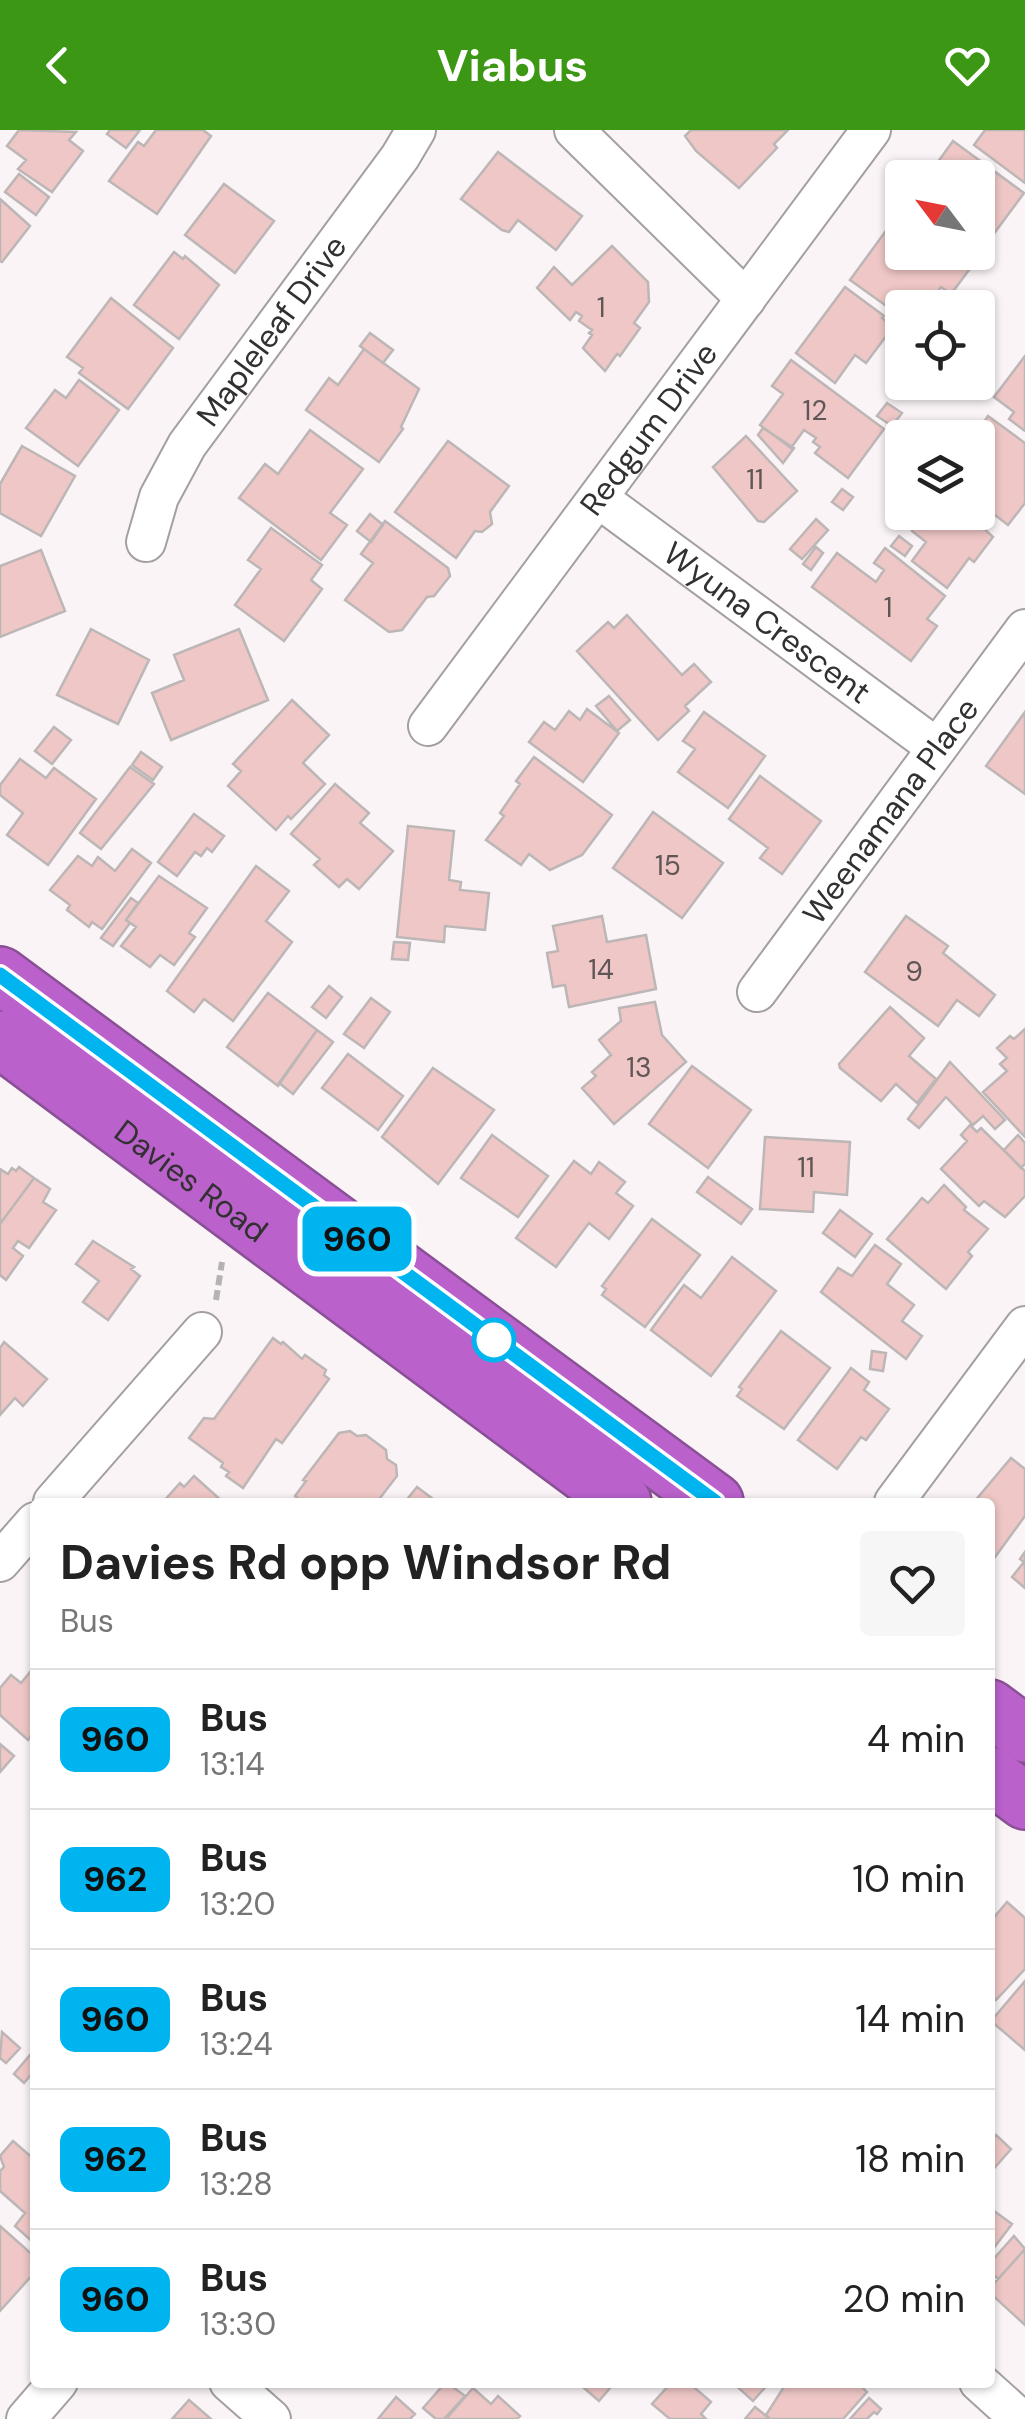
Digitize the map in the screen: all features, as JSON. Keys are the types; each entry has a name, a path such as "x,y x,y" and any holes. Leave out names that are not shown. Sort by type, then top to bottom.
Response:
{"highway":[{"name":"Davies Road","path":"0,975 710,1498"},
{"name":"Davies Road","path":"0,1039 617,1498"},
{"path":"995,1712 1025,1734"},
{"path":"995,1779 1025,1801"}],"street":[{"name":"Mapleleaf Drive","path":"146,542 159,497 187,446 400,158 416,130"},
{"path":"574,130 746,299"},
{"name":"Redgum Drive","path":"428,726 871,130"},
{"name":"Wyuna Crescent","path":"598,498 936,748"},
{"name":"Weenamana Place","path":"756,992 1025,630"},
{"path":"897,1498 1025,1326"},
{"path":"56,1498 202,1332"},
{"path":"0,1562 30,1528"},
{"path":"26,2419 53,2388"},
{"path":"236,2388 271,2419"},
{"path":"985,2388 1020,2419"}],"building":[{"path":"19,130 76,132 69,140 83,151 52,192 18,169 26,160 7,146"},
{"path":"110,130 140,130 126,148 107,134"},
{"path":"156,130 203,130 211,136 157,214 109,181 138,142 144,146"},
{"path":"691,130 788,130 774,144 777,148 739,188 696,151 685,136"},
{"path":"985,130 1025,130 1025,183 995,160 974,145"},
{"path":"953,141 979,160 939,160"},
{"path":"498,152 582,216 556,250 518,220 509,232 502,230 461,199"},
{"path":"995,172 1024,193 995,232"},
{"path":"19,174 49,197 36,215 5,192"},
{"path":"224,184 274,221 235,273 185,235"},
{"path":"0,199 30,226 2,262 0,261"},
{"path":"885,232 885,270 969,270 954,290 885,290 885,305 850,280"},
{"path":"612,246 648,282 649,302 634,323 640,328 605,371 583,348 592,330 579,321 582,316 576,312 570,320 537,288 554,267 572,285"},
{"path":"174,252 183,259 185,256 219,285 179,339 134,305"},
{"path":"845,287 884,316 885,338 866,363 855,355 835,383 796,353"},
{"path":"111,298 173,348 128,409 79,373 83,368 67,357"},
{"path":"370,333 393,350 383,363 360,346"},
{"path":"364,349 419,389 403,429 379,462 306,410 329,378 338,385"},
{"path":"1025,356 1025,431 1009,419 1014,412 995,396"},
{"path":"791,360 884,429 848,478 815,453 820,447 813,442 816,438 804,430 791,448 760,425 783,394 772,386"},
{"path":"79,380 119,410 78,466 26,428 55,390 66,398"},
{"path":"887,403 902,413 897,420 885,421 877,416"},
{"path":"995,421 1025,443 1025,503 1008,525 995,515"},
{"path":"763,428 794,448 783,463 758,435"},
{"path":"310,430 363,469 330,513 347,525 321,560 239,498 265,464 278,474"},
{"path":"746,436 797,491 764,522 758,521 713,467"},
{"path":"448,441 509,486 490,512 492,524 482,532 475,531 456,558 395,512"},
{"path":"22,446 75,476 41,536 0,513 0,484"},
{"path":"842,489 853,497 843,510 832,502"},
{"path":"370,514 383,525 371,542 357,531"},
{"path":"816,519 828,530 802,559 790,549"},
{"path":"385,521 448,568 450,576 434,596 427,597 402,630 389,632 345,600 373,563 361,554"},
{"path":"271,528 322,565 311,580 322,589 284,641 235,605 261,569 248,560"},
{"path":"985,530 993,537 974,562 969,558 947,588 912,561 926,542 912,531"},
{"path":"899,536 912,546 905,556 891,546"},
{"path":"816,547 823,553 811,570 803,564"},
{"path":"885,548 945,596 927,619 937,626 911,661 812,587 837,553 876,582 884,570 874,563"},
{"path":"41,550 65,611 0,637 0,566"},
{"path":"627,615 682,675 694,664 711,682 685,706 689,711 658,740 577,651 608,622 614,628"},
{"path":"91,629 149,660 118,724 57,695"},
{"path":"239,629 268,700 171,740 152,693 184,680 174,655"},
{"path":"609,696 630,720 617,731 596,706"},
{"path":"292,700 329,735 303,763 325,784 276,830 228,786 241,771 233,764"},
{"path":"587,709 619,733 583,782 529,742 544,722 555,730 569,711 580,720"},
{"path":"704,712 765,756 728,808 678,772 695,749 683,741"},
{"path":"1025,712 1025,794 986,766"},
{"path":"54,727 71,740 52,764 35,751"},
{"path":"141,752 162,767 153,780 132,765"},
{"path":"534,757 612,815 582,855 550,870 529,854 521,865 486,840 504,816 500,813 520,784 516,781"},
{"path":"20,759 46,778 54,768 96,799 48,865 7,835 23,813 0,795 0,785"},
{"path":"130,767 154,784 101,849 80,833"},
{"path":"760,776 821,821 782,874 760,858 768,848 729,819"},
{"path":"335,784 369,813 360,823 393,851 359,889 347,879 339,887 314,865 320,859 291,834"},
{"path":"653,812 723,863 682,918 613,868"},
{"path":"194,814 224,836 212,852 207,848 201,856 195,852 177,876 158,862"},
{"path":"408,826 454,831 449,880 461,882 460,890 489,893 485,930 445,926 444,942 397,937"},
{"path":"132,849 151,863 102,929 92,922 89,927 50,890 78,856 92,866 98,857 115,871"},
{"path":"256,866 289,891 266,921 292,942 233,1021 204,999 194,1012 167,991"},
{"path":"159,876 207,908 189,933 195,937 174,965 160,955 150,967 121,946 136,927 126,920"},
{"path":"131,898 138,903 126,920 130,923 113,946 101,938"},
{"path":"602,916 607,942 646,935 656,989 569,1007 565,985 553,987 547,953 558,951 553,926"},
{"path":"906,916 948,946 943,953 995,995 979,1016 957,1000 938,1026 865,972"},
{"path":"394,942 410,943 408,960 392,959"},
{"path":"329,986 342,997 326,1018 312,1007"},
{"path":"268,993 317,1030 278,1086 227,1047"},
{"path":"371,998 390,1012 364,1048 344,1034"},
{"path":"655,1002 662,1035 686,1062 614,1124 582,1088 596,1076 592,1072 611,1055 599,1040 621,1021 619,1008"},
{"path":"890,1007 924,1038 909,1056 936,1079 917,1103 896,1084 881,1101 840,1068 839,1064"},
{"path":"1025,1029 1025,1137 983,1092 1007,1071 1000,1064 1007,1058 997,1048"},
{"path":"317,1030 333,1042 293,1094 279,1083"},
{"path":"348,1054 403,1096 378,1130 322,1088"},
{"path":"950,1062 1005,1120 995,1129 983,1116 973,1125 946,1097 919,1128 908,1119"},
{"path":"692,1066 751,1110 708,1168 649,1124"},
{"path":"433,1068 494,1110 438,1184 382,1137"},
{"path":"970,1125 977,1132 981,1128 1025,1171 1025,1196 1005,1217 984,1201 979,1206 941,1169 967,1141 961,1135"},
{"path":"492,1135 548,1176 518,1217 461,1178"},
{"path":"1018,1135 1025,1143 1025,1164 1021,1168 1004,1150"},
{"path":"765,1137 850,1142 847,1195 814,1192 813,1212 760,1209"},
{"path":"574,1161 591,1174 599,1162 625,1182 616,1193 633,1206 609,1239 589,1223 556,1267 516,1238"},
{"path":"19,1167 34,1178 0,1224 0,1169 8,1174"},
{"path":"708,1177 752,1209 741,1224 697,1192"},
{"path":"34,1178 50,1189 43,1202 56,1210 29,1248 18,1241 13,1248 23,1256 6,1280 0,1275 0,1224"},
{"path":"944,1185 966,1207 964,1210 988,1229 968,1252 972,1256 946,1289 887,1239 922,1198 928,1203"},
{"path":"840,1210 872,1234 855,1257 823,1233"},
{"path":"652,1219 700,1255 645,1327 602,1295 606,1289 602,1286"},
{"path":"93,1241 134,1267 131,1269 140,1276 108,1320 83,1302 99,1281 76,1264"},
{"path":"875,1245 901,1264 887,1284 914,1305 902,1321 922,1336 906,1359 821,1292 838,1268 852,1276"},
{"path":"732,1257 776,1291 711,1376 651,1330 684,1285 701,1298"},
{"path":"781,1331 830,1368 784,1429 737,1396 742,1389 739,1387"},
{"path":"273,1338 326,1370 324,1375 329,1379 282,1443 276,1439 243,1488 226,1476 229,1472 221,1467 223,1463 189,1438 204,1418 214,1419"},
{"path":"4,1342 47,1379 23,1406 15,1398 0,1415 0,1348"},
{"path":"872,1351 886,1353 883,1371 870,1369"},
{"path":"851,1368 869,1382 864,1390 889,1409 837,1469 798,1440"},
{"path":"339,1433 366,1435 386,1450 387,1459 396,1465 397,1476 380,1498 297,1498 306,1481 303,1480"},
{"path":"1011,1458 1025,1469 1025,1516 995,1557 995,1498 977,1498"},
{"path":"194,1476 219,1498 167,1498 180,1483 184,1487"},
{"path":"417,1487 432,1498 408,1498"},
{"path":"1025,1552 1025,1588 1012,1577 1024,1562 1020,1559"},
{"path":"30,1672 28,1740 0,1715 0,1688 11,1675 21,1683"},
{"path":"0,1744 14,1756 0,1772"},
{"path":"1007,1902 1025,1918 1025,1969 996,2000 995,1999 995,1916"},
{"path":"1025,1981 1025,2050 995,2024 995,2016"},
{"path":"2,2032 20,2048 6,2063 0,2058"},
{"path":"30,2055 30,2076 24,2083 14,2074"},
{"path":"995,2136 1011,2149 995,2167"},
{"path":"13,2141 30,2156 30,2240 15,2226 25,2213 0,2191 0,2171 4,2167 0,2156"},
{"path":"995,2212 1012,2224 995,2246"},
{"path":"0,2226 30,2253 30,2278 0,2311"},
{"path":"1014,2236 1025,2249 998,2279 995,2257"},
{"path":"1025,2249 1025,2325 995,2298 995,2282"},
{"path":"441,2388 454,2388 465,2396 444,2419 436,2419 423,2408"},
{"path":"473,2388 491,2404 498,2396 520,2416 446,2419"},
{"path":"584,2388 610,2388 599,2401"},
{"path":"667,2388 695,2388 711,2402 701,2414 706,2419 670,2419 652,2404"},
{"path":"739,2388 765,2388 753,2401"},
{"path":"783,2388 863,2388 867,2392 843,2419 770,2419 766,2415"},
{"path":"396,2397 415,2414 410,2419 378,2419"},
{"path":"869,2398 881,2409 877,2414 874,2412 867,2419 850,2419"},
{"path":"189,2400 211,2419 172,2419"},
{"path":"755,2407 770,2419 745,2419"}],"bus line":[{"name":"960","path":"0,975 710,1498"}]}
